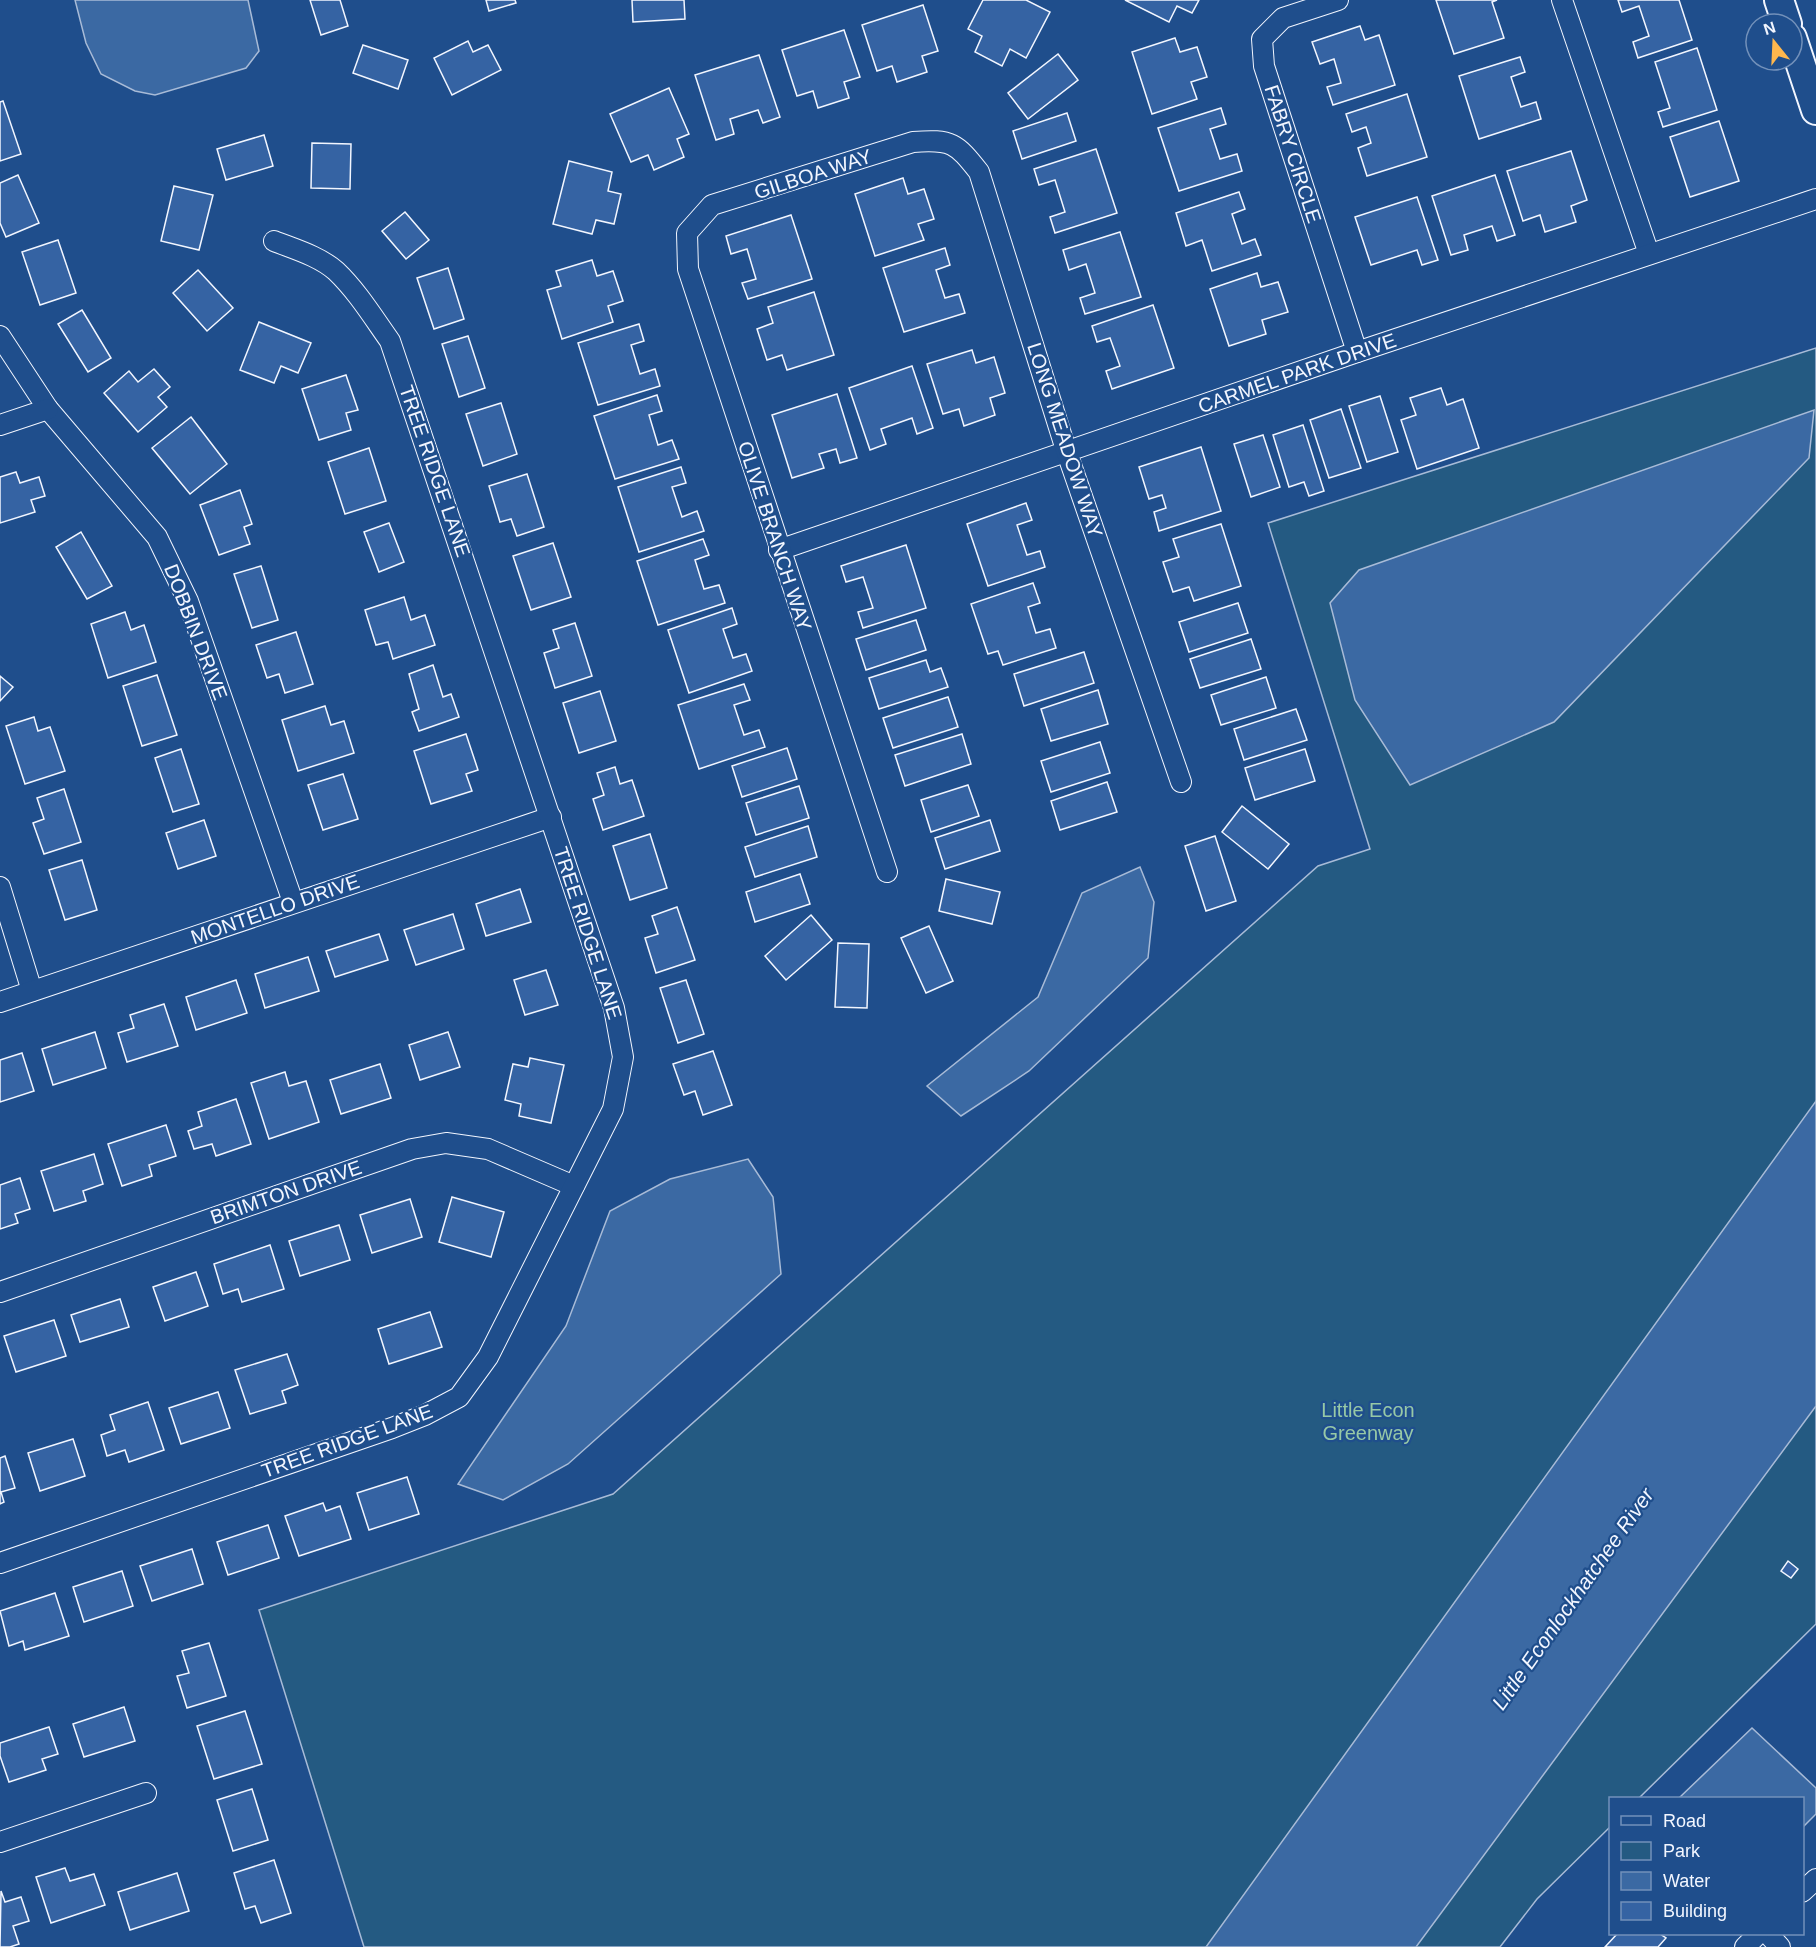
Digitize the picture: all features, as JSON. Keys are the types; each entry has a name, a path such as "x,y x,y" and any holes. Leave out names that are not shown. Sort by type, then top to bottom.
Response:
{"main road":[{"path":"1803,72 1816,110"}],"street":[{"name":"FABRY CIRCLE","path":"1338,0 1283,18 1262,39 1264,66 1357,352"},
{"path":"1562,0 1649,254"},
{"name":"LONG MEADOW WAY","path":"913,142 941,140 961,150 979,172 1067,453 1181,782"},
{"name":"GILBOA WAY","path":"712,205 913,142"},
{"name":"CARMEL PARK DRIVE","path":"779,550 1357,352 1816,199"},
{"name":"OLIVE BRANCH WAY","path":"712,205 687,233 688,269 779,550 888,872"},
{"name":"TREE RIDGE LANE","path":"0,1563 392,1428 425,1415 459,1397 488,1357 613,1109 623,1057 614,1008 390,340 360,298 335,270 308,254 274,241"},
{"name":"DOBBIN DRIVE","path":"0,336 48,409 157,537 188,601 293,902"},
{"path":"0,425 48,409"},
{"name":"MONTELLO DRIVE","path":"0,1002 550,817"},
{"path":"0,887 32,991"},
{"name":"BRIMTON DRIVE","path":"0,1292 412,1149 446,1143 488,1149 574,1186"},
{"path":"0,1842 146,1793"},
{"path":"1804,1891 1816,1879"},
{"path":"1744,1947 1757,1935"},
{"path":"1769,1935 1780,1947"}],"green space":[{"name":"Little Econ Greenway","path":"1816,348 1816,1624 1640,1797 1609,1797 1609,1828 1537,1899 1500,1947 364,1947 259,1610 613,1494 1318,866 1370,849 1268,523"}],"water":[{"path":"75,0 248,0 259,51 246,68 155,95 135,91 101,74 86,43"},
{"path":"1814,410 1809,458 1554,722 1410,785 1355,700 1330,603 1359,570"},
{"path":"1140,867 1154,902 1148,958 1029,1071 961,1116 927,1086 1038,997 1082,893"},
{"name":"Little Econlockhatchee River","path":"1816,1101 1816,1406 1416,1947 1206,1947"},
{"path":"748,1159 773,1197 781,1274 568,1464 503,1500 458,1484 566,1326 610,1211 670,1179"},
{"path":"1752,1728 1816,1788 1816,1814 1804,1826 1804,1797 1680,1797"}],"building":[{"path":"310,0 340,0 348,26 321,35"},
{"path":"486,0 515,0 516,3 489,11"},
{"path":"632,0 684,0 685,19 633,22"},
{"path":"983,0 1026,0 1050,12 1026,58 1010,49 1002,66 975,52 982,36 968,29"},
{"path":"1125,0 1199,0 1192,13 1177,6 1169,22"},
{"path":"1436,0 1497,0 1492,2 1504,38 1454,54"},
{"path":"1618,0 1679,0 1692,40 1638,58 1633,42 1649,36 1639,6 1622,12"},
{"path":"923,5 938,51 922,56 927,72 897,82 892,66 877,71 862,25"},
{"path":"1360,26 1365,40 1379,35 1395,85 1333,105 1327,87 1341,83 1334,59 1320,64 1312,42"},
{"path":"844,30 860,77 844,82 849,98 818,108 813,91 797,96 782,50"},
{"path":"1175,38 1180,52 1197,47 1207,77 1191,82 1197,99 1152,114 1132,52"},
{"path":"468,41 473,52 488,45 501,70 452,95 434,58"},
{"path":"363,45 408,60 398,89 353,73"},
{"path":"1697,48 1717,110 1663,127 1658,112 1670,108 1655,62"},
{"path":"1058,54 1078,80 1028,119 1008,93"},
{"path":"759,55 780,117 763,123 758,110 730,119 734,134 716,140 695,75"},
{"path":"1520,57 1525,72 1511,77 1521,107 1536,102 1541,119 1479,139 1459,76"},
{"path":"669,88 689,134 677,139 684,157 654,170 648,155 631,162 610,114"},
{"path":"1407,94 1427,157 1367,176 1358,148 1371,143 1366,127 1352,132 1346,114"},
{"path":"3,101 21,154 0,161 0,102"},
{"path":"1221,108 1226,124 1210,129 1220,159 1237,154 1242,171 1179,191 1158,128"},
{"path":"1067,113 1076,141 1022,159 1013,131"},
{"path":"1719,121 1739,181 1690,197 1670,137"},
{"path":"264,135 273,166 226,180 217,149"},
{"path":"312,143 351,144 350,189 311,188"},
{"path":"1096,149 1117,213 1055,233 1050,217 1065,212 1055,180 1039,185 1034,169"},
{"path":"1571,151 1587,200 1571,206 1576,222 1545,232 1540,215 1523,221 1507,171"},
{"path":"569,161 612,172 608,191 621,194 614,224 596,220 592,234 553,224"},
{"path":"18,175 39,223 6,237 0,223 0,183"},
{"path":"1495,175 1515,235 1497,241 1492,226 1464,235 1468,250 1451,255 1432,196"},
{"path":"903,178 908,194 924,189 934,219 918,224 924,240 875,256 855,194"},
{"path":"174,186 213,195 199,250 161,241"},
{"path":"1239,192 1245,209 1232,214 1242,244 1255,239 1261,255 1212,271 1202,240 1186,246 1176,213"},
{"path":"1417,197 1438,260 1422,265 1417,250 1371,265 1355,217"},
{"path":"405,212 429,240 406,259 382,231"},
{"path":"791,215 812,279 748,299 742,283 756,279 747,249 731,254 726,236"},
{"path":"1120,232 1141,297 1085,314 1080,298 1095,293 1086,264 1069,270 1063,250"},
{"path":"58,240 76,293 40,305 22,252"},
{"path":"945,248 950,265 936,270 945,298 959,294 965,313 904,332 883,268"},
{"path":"592,260 597,276 613,271 623,301 608,306 613,322 562,339 547,290 561,286 556,271"},
{"path":"448,268 464,319 434,329 417,278"},
{"path":"198,270 233,308 207,331 173,293"},
{"path":"1257,273 1261,287 1278,282 1288,312 1262,320 1266,334 1229,346 1210,289"},
{"path":"814,292 834,355 787,370 782,355 767,360 757,329 773,323 768,307"},
{"path":"1153,305 1174,368 1112,389 1106,371 1120,366 1110,338 1097,342 1092,326"},
{"path":"82,310 111,358 88,372 58,324"},
{"path":"259,322 311,343 298,373 281,366 274,383 240,370"},
{"path":"639,324 644,341 631,345 640,374 655,369 660,386 598,405 578,343"},
{"path":"468,336 485,388 459,397 442,344"},
{"path":"972,350 976,363 994,357 1005,393 990,398 995,415 964,426 959,409 943,414 927,364"},
{"path":"912,366 933,428 917,434 912,418 881,429 886,444 870,450 849,388"},
{"path":"154,369 170,387 158,397 167,407 138,432 104,393 129,371 138,382"},
{"path":"346,375 358,410 346,413 351,430 319,440 302,389"},
{"path":"1441,388 1447,405 1463,399 1479,448 1417,469 1401,420 1416,415 1410,398"},
{"path":"837,394 857,458 840,463 836,449 819,454 824,468 792,478 772,415"},
{"path":"657,395 662,411 649,415 658,445 672,440 679,459 615,479 594,416"},
{"path":"1380,396 1398,452 1367,462 1349,406"},
{"path":"501,403 517,454 483,466 466,414"},
{"path":"1341,409 1361,468 1329,478 1310,420"},
{"path":"191,417 227,464 190,494 152,448"},
{"path":"1303,425 1324,491 1309,496 1304,482 1289,487 1273,435"},
{"path":"1263,435 1280,487 1251,497 1234,444"},
{"path":"1201,447 1221,511 1159,531 1154,512 1166,508 1162,495 1149,499 1139,467"},
{"path":"369,448 386,501 345,514 328,462"},
{"path":"681,467 686,483 672,487 682,517 697,511 704,531 639,552 618,487"},
{"path":"16,472 20,483 39,477 45,496 31,500 35,512 0,523 0,477"},
{"path":"527,474 544,527 517,536 511,519 500,522 489,486"},
{"path":"240,490 252,524 244,527 250,544 219,555 200,505"},
{"path":"1026,503 1032,520 1017,525 1027,555 1040,551 1045,567 988,586 967,524"},
{"path":"389,523 404,562 379,572 364,532"},
{"path":"1221,524 1241,586 1194,601 1189,587 1173,592 1163,562 1179,557 1173,539"},
{"path":"81,532 112,586 87,599 56,547"},
{"path":"703,539 709,555 695,560 704,589 719,585 725,603 658,625 637,561"},
{"path":"553,543 571,597 531,610 513,556"},
{"path":"906,545 926,608 863,628 858,612 873,608 863,577 846,582 841,566"},
{"path":"261,566 278,620 252,628 234,574"},
{"path":"1033,583 1040,603 1028,607 1036,633 1050,629 1056,648 1003,665 998,651 988,654 971,604"},
{"path":"404,597 411,620 425,615 435,645 393,659 388,642 376,645 365,610"},
{"path":"1238,603 1248,633 1189,652 1179,622"},
{"path":"732,608 737,624 723,629 733,658 746,654 752,671 689,693 668,630"},
{"path":"125,612 131,630 144,625 156,662 108,678 91,624"},
{"path":"916,620 926,650 866,670 856,639"},
{"path":"575,623 592,676 555,688 544,653 559,648 553,630"},
{"path":"296,632 313,684 285,693 279,674 267,678 256,645"},
{"path":"1251,639 1261,669 1200,688 1190,659"},
{"path":"1084,652 1094,683 1024,706 1014,674"},
{"path":"926,660 930,672 941,668 948,687 879,709 869,678"},
{"path":"433,665 443,697 451,694 459,717 419,731 412,712 419,709 409,674"},
{"path":"157,675 177,735 142,746 123,686"},
{"path":"0,676 13,687 0,701"},
{"path":"1266,677 1276,708 1221,725 1211,695"},
{"path":"744,684 750,700 734,705 744,735 759,730 765,747 699,769 678,705"},
{"path":"1098,690 1108,724 1051,741 1041,709"},
{"path":"600,691 616,741 579,753 563,703"},
{"path":"948,697 958,727 893,748 883,718"},
{"path":"325,706 331,725 344,721 354,753 298,771 282,720"},
{"path":"1296,709 1307,740 1244,760 1234,729"},
{"path":"34,717 38,731 50,727 65,771 25,784 6,726"},
{"path":"466,734 478,770 466,774 472,791 431,804 414,751"},
{"path":"962,734 971,764 905,786 895,755"},
{"path":"1100,742 1110,773 1051,792 1041,761"},
{"path":"787,748 797,779 742,797 732,766"},
{"path":"181,749 199,804 173,812 155,758"},
{"path":"1305,749 1315,781 1255,800 1245,768"},
{"path":"615,767 620,784 632,780 644,816 603,830 593,799 604,795 597,773"},
{"path":"343,774 358,819 323,830 308,785"},
{"path":"1107,782 1117,812 1060,830 1051,801"},
{"path":"968,785 979,816 931,832 921,800"},
{"path":"799,786 809,818 756,835 746,803"},
{"path":"64,789 81,842 44,854 33,823 44,819 37,798"},
{"path":"1242,806 1289,844 1268,869 1222,832"},
{"path":"204,820 216,856 178,869 166,833"},
{"path":"990,820 1000,851 945,869 935,838"},
{"path":"808,826 817,857 755,877 745,847"},
{"path":"650,834 667,888 630,900 613,846"},
{"path":"1215,836 1236,901 1206,911 1185,846"},
{"path":"82,860 97,910 65,920 49,870"},
{"path":"800,874 810,904 755,922 746,892"},
{"path":"946,879 1000,892 992,924 939,911"},
{"path":"520,889 531,922 486,936 476,904"},
{"path":"677,907 695,960 656,973 645,938 658,934 652,916"},
{"path":"453,914 464,949 416,965 404,930"},
{"path":"811,915 832,940 786,980 765,956"},
{"path":"929,926 953,981 926,993 901,938"},
{"path":"379,934 388,960 335,977 326,951"},
{"path":"838,943 869,944 867,1008 835,1007"},
{"path":"308,957 319,991 265,1008 255,974"},
{"path":"546,970 558,1005 525,1015 514,980"},
{"path":"236,980 247,1013 196,1030 186,997"},
{"path":"686,980 704,1034 678,1043 660,988"},
{"path":"164,1004 178,1046 127,1062 118,1033 134,1028 130,1015"},
{"path":"95,1032 106,1068 53,1085 42,1049"},
{"path":"448,1032 460,1067 420,1080 409,1045"},
{"path":"713,1051 732,1105 703,1115 695,1091 684,1095 673,1064"},
{"path":"22,1053 34,1091 0,1102 0,1060"},
{"path":"530,1058 564,1065 551,1123 519,1116 521,1104 505,1100 513,1064 528,1067"},
{"path":"380,1064 391,1098 341,1114 330,1080"},
{"path":"285,1072 289,1086 306,1081 319,1122 269,1139 251,1083"},
{"path":"236,1099 251,1144 216,1156 212,1144 194,1149 188,1131 202,1126 198,1112"},
{"path":"166,1125 176,1156 149,1165 152,1176 122,1186 108,1144"},
{"path":"94,1154 103,1184 83,1191 86,1201 54,1211 41,1171"},
{"path":"20,1178 30,1209 15,1214 18,1223 0,1229 0,1185"},
{"path":"452,1197 504,1212 491,1257 439,1242"},
{"path":"410,1199 422,1237 372,1253 360,1215"},
{"path":"339,1225 350,1260 300,1276 289,1241"},
{"path":"270,1245 284,1289 242,1302 238,1289 223,1294 214,1264"},
{"path":"196,1272 208,1306 165,1321 153,1287"},
{"path":"120,1299 129,1327 80,1342 71,1315"},
{"path":"430,1312 442,1347 389,1364 378,1329"},
{"path":"54,1320 66,1356 16,1372 4,1336"},
{"path":"287,1354 298,1385 282,1391 286,1403 250,1414 235,1370"},
{"path":"218,1392 230,1428 181,1444 169,1408"},
{"path":"148,1402 164,1450 129,1462 125,1450 107,1456 101,1435 115,1430 110,1415"},
{"path":"73,1439 85,1476 40,1491 28,1453"},
{"path":"5,1456 15,1488 1,1492 4,1502 0,1504 0,1458"},
{"path":"407,1477 419,1514 369,1530 357,1493"},
{"path":"323,1503 326,1511 340,1506 351,1539 299,1556 285,1516"},
{"path":"268,1525 279,1558 228,1575 217,1542"},
{"path":"192,1549 203,1584 152,1601 140,1566"},
{"path":"1788,1561 1798,1569 1791,1578 1781,1571"},
{"path":"122,1571 133,1606 84,1622 73,1587"},
{"path":"55,1593 69,1636 25,1650 23,1641 9,1646 0,1611"},
{"path":"209,1643 226,1696 187,1708 177,1676 189,1673 182,1651"},
{"path":"124,1707 135,1741 84,1757 73,1724"},
{"path":"245,1711 262,1764 214,1779 197,1726"},
{"path":"49,1727 58,1754 42,1759 46,1770 9,1782 0,1756 0,1743"},
{"path":"252,1789 268,1840 233,1851 217,1800"},
{"path":"274,1860 291,1913 261,1923 255,1906 245,1909 234,1873"},
{"path":"65,1868 70,1881 94,1874 105,1905 51,1923 36,1877"},
{"path":"177,1873 189,1911 130,1930 118,1892"},
{"path":"1,1891 5,1902 21,1897 29,1921 13,1926 19,1944 10,1947 0,1947"},
{"path":"1616,1935 1662,1935 1666,1938 1658,1947 1605,1947"}]}
